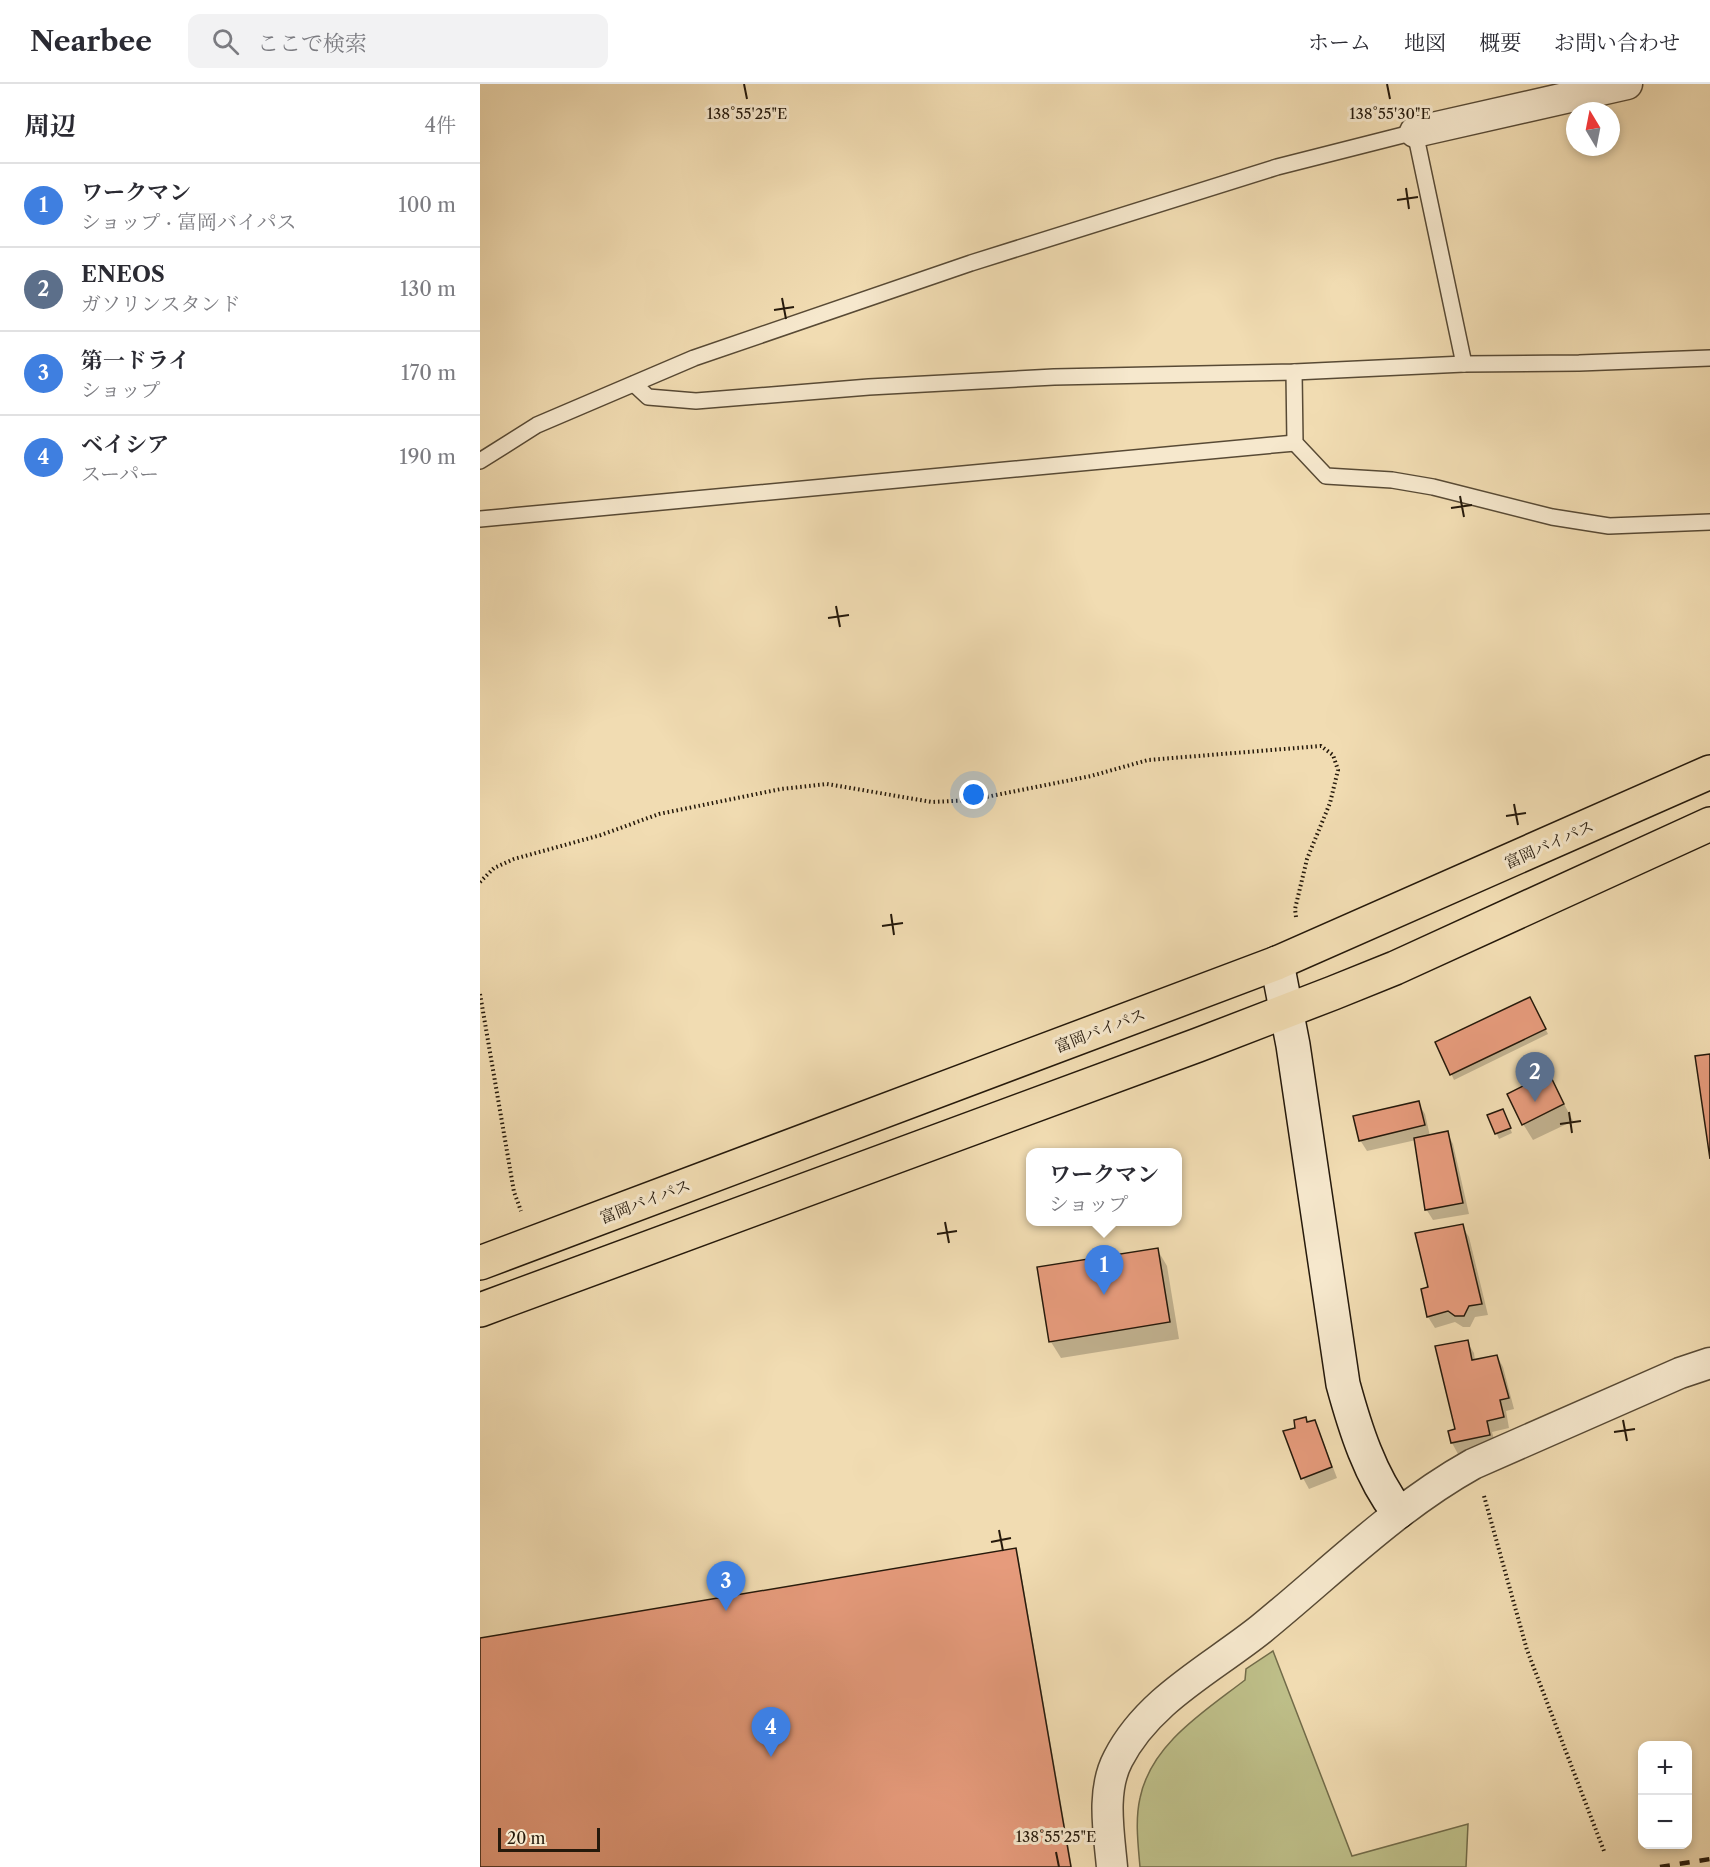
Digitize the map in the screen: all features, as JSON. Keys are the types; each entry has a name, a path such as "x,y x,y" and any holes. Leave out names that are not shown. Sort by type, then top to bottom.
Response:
{"highway":[{"name":"富岡バイパス","path":"480,1263 1288,958 1710,772"},
{"path":"480,1310 1187,1049 1395,968 1710,824"}],"street":[{"path":"1415,132 1627,84"},
{"path":"1288,958 1287,1010 1343,1383 1378,1481 1398,1512"},
{"path":"1112,1867 1107,1815 1110,1784 1116,1761 1131,1736 1153,1710 1261,1629 1398,1512 1443,1481 1473,1464 1680,1373 1710,1363"}],"lane":[{"path":"480,461 537,425 693,358 971,263 1277,168 1415,132 1464,364"},
{"path":"634,384 648,397 696,401 868,387 1054,376 1294,372 1464,364 1580,363 1710,358"},
{"path":"1294,372 1295,443 1326,476 1392,480 1433,487 1552,517 1609,526 1710,522"},
{"path":"480,519 1295,443"}],"path":[{"path":"480,882 494,868 514,859 601,835 659,814 781,789 827,784 932,802 971,800 1091,776 1148,760 1321,746 1333,755 1338,770 1330,803 1307,859 1295,909 1288,958"},
{"path":"480,994 514,1192 533,1244"},
{"path":"1473,1464 1480,1481 1527,1650 1605,1851"}],"green space":[{"path":"1273,1651 1352,1856 1468,1824 1466,1867 1140,1867 1137,1832 1138,1806 1146,1779 1155,1761 1182,1730 1245,1680 1246,1669"}],"building":[{"path":"1530,997 1546,1029 1450,1075 1435,1042"},
{"path":"1710,1054 1710,1159 1695,1056"},
{"path":"1549,1073 1564,1104 1522,1125 1507,1094"},
{"path":"1419,1101 1425,1125 1359,1141 1353,1116"},
{"path":"1503,1109 1511,1128 1495,1134 1487,1115"},
{"path":"1448,1131 1463,1203 1425,1210 1414,1138"},
{"path":"1463,1224 1482,1304 1469,1306 1464,1316 1455,1316 1448,1311 1427,1317 1421,1289 1428,1287 1415,1233"},
{"path":"1158,1248 1170,1322 1049,1342 1037,1267"},
{"path":"1468,1340 1472,1360 1497,1355 1509,1398 1500,1400 1504,1417 1487,1421 1490,1435 1451,1443 1448,1431 1455,1429 1435,1346"},
{"path":"1306,1417 1307,1422 1315,1420 1332,1467 1301,1479 1283,1431 1295,1428 1294,1420"},
{"path":"1016,1548 1071,1867 480,1867 480,1638"}],"railway":[{"path":"1660,1867 1710,1859"}],"place":[{"name":"ENEOS","path":"1535,1102"},
{"name":"ワークマン","path":"1104,1295"},
{"name":"第一ドライ","path":"726,1611"},
{"name":"ベイシア","path":"771,1757"}]}
